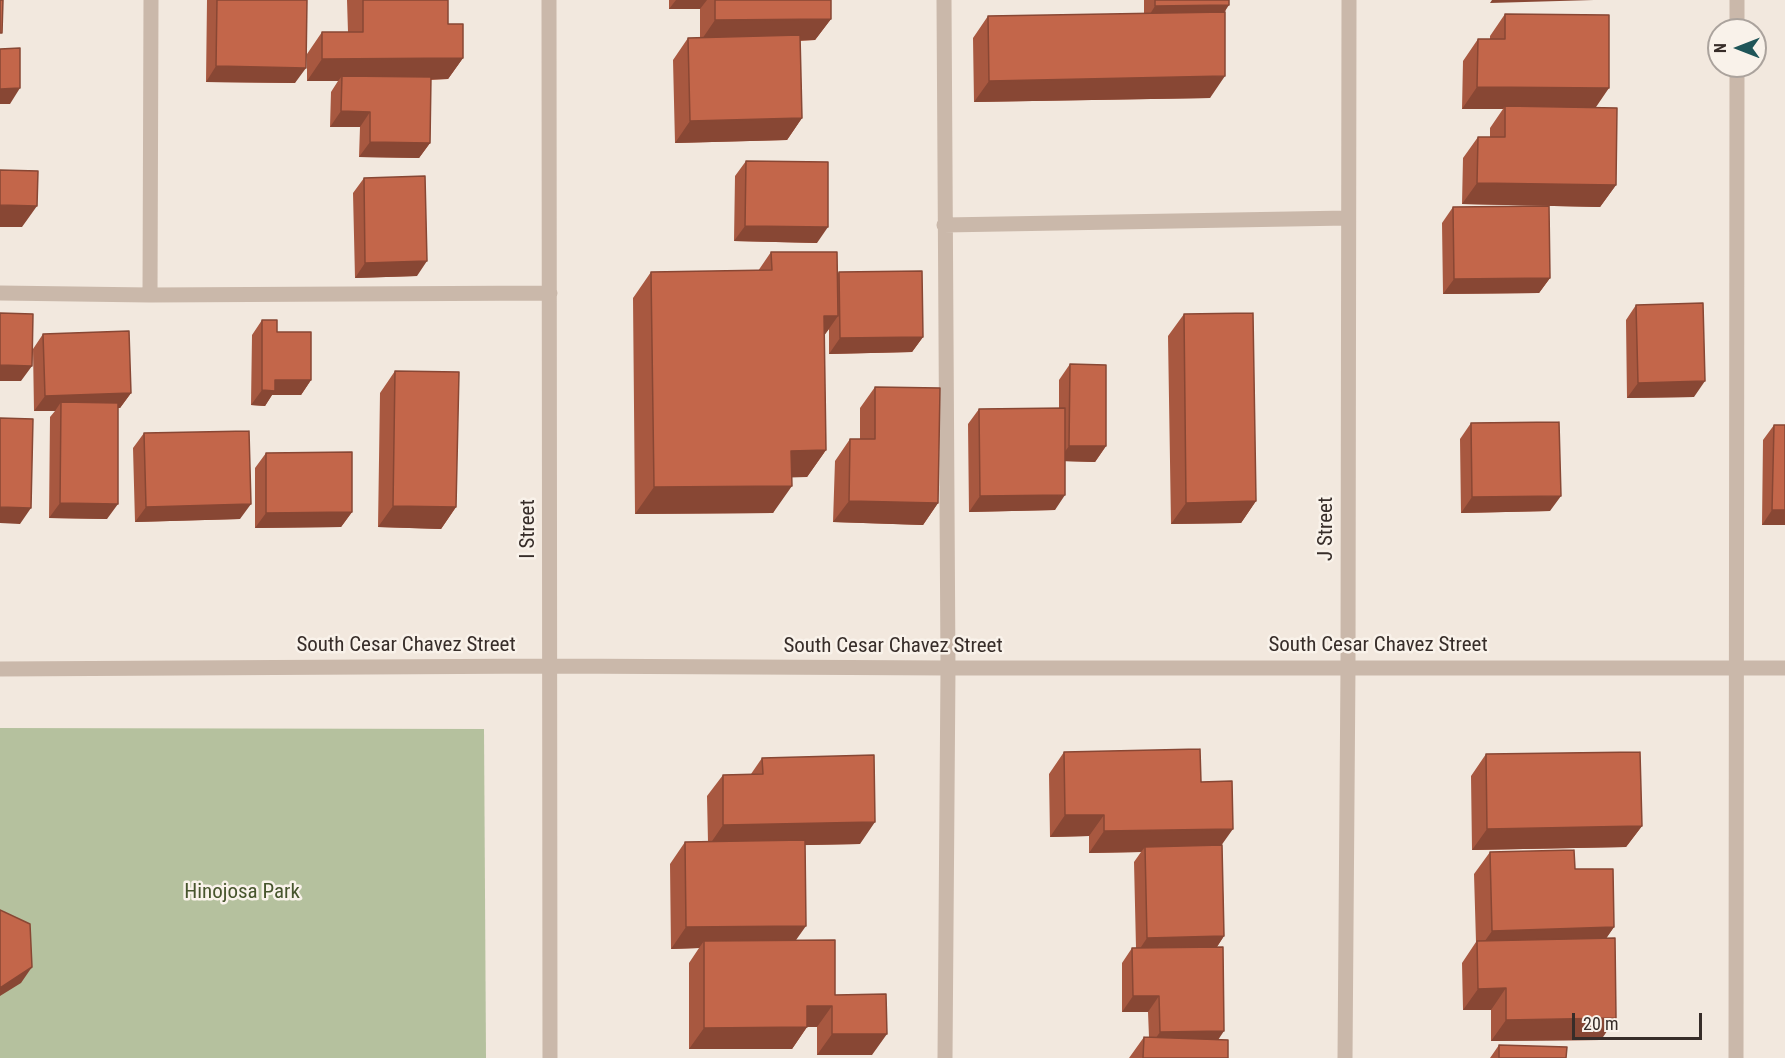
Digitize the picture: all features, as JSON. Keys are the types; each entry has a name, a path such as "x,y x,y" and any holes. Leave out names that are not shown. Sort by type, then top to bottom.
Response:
{"street":[{"path":"150,295 151,0"},
{"name":"I Street","path":"549,0 550,1058"},
{"path":"944,0 948,668 945,1058"},
{"name":"J Street","path":"1345,1058 1349,0"},
{"path":"1737,0 1737,18"},
{"path":"1736,1058 1737,78"},
{"path":"944,225 1348,218"},
{"path":"0,293 150,295 550,293"},
{"name":"South Cesar Chavez Street","path":"0,669 550,666 1785,668"}],"green space":[{"name":"Hinojosa Park","path":"0,728 484,729 486,1058 0,1058"}],"building":[{"path":"0,0 3,0 2,33 0,33"},
{"path":"217,0 307,0 306,68 216,66"},
{"path":"363,0 448,0 448,24 463,24 463,58 322,59 322,32 363,32"},
{"path":"715,0 831,0 831,19 715,20"},
{"path":"1155,0 1229,0 1229,5 1155,6"},
{"path":"1225,12 1225,76 989,81 988,16"},
{"path":"1505,14 1609,15 1609,88 1477,87 1478,39 1505,39"},
{"path":"800,35 802,118 690,121 688,38"},
{"path":"20,48 20,88 0,89 0,49"},
{"path":"342,76 431,77 430,143 370,142 370,112 341,111"},
{"path":"1505,106 1617,108 1616,185 1477,183 1478,137 1505,137"},
{"path":"746,161 828,162 828,227 745,226"},
{"path":"0,170 38,171 37,206 0,205"},
{"path":"425,176 427,261 365,263 364,178"},
{"path":"1549,206 1550,278 1454,279 1453,207"},
{"path":"771,252 837,252 838,316 824,316 826,450 791,451 792,486 654,487 651,272 772,270"},
{"path":"922,271 923,337 840,338 839,272"},
{"path":"1703,303 1705,381 1638,383 1636,305"},
{"path":"0,313 33,314 32,366 0,365"},
{"path":"1253,313 1256,501 1186,503 1184,314"},
{"path":"262,320 277,320 277,332 311,332 311,380 275,380 275,391 262,390"},
{"path":"129,331 131,393 45,396 43,334"},
{"path":"1070,364 1106,365 1106,446 1069,446"},
{"path":"395,371 459,372 456,507 393,506"},
{"path":"875,387 940,388 938,503 849,501 850,439 875,439"},
{"path":"61,402 118,403 118,504 60,503"},
{"path":"1065,408 1065,495 980,496 979,409"},
{"path":"0,418 33,419 31,508 0,507"},
{"path":"1559,422 1561,496 1472,497 1471,423"},
{"path":"1774,425 1785,425 1785,510 1772,510"},
{"path":"249,431 251,504 146,507 144,433"},
{"path":"352,452 352,512 266,513 266,453"},
{"path":"1200,749 1201,782 1232,781 1233,829 1104,831 1104,815 1065,815 1064,752"},
{"path":"1640,752 1642,826 1487,829 1486,754"},
{"path":"874,755 875,822 723,825 723,775 763,774 762,758"},
{"path":"805,840 806,926 686,927 685,842"},
{"path":"1222,845 1224,936 1147,938 1145,847"},
{"path":"1574,850 1575,869 1613,869 1614,927 1492,931 1490,852"},
{"path":"0,910 30,924 32,967 0,988"},
{"path":"1615,938 1616,1018 1506,1020 1506,988 1478,989 1477,941"},
{"path":"835,940 835,995 886,994 887,1034 832,1034 832,1006 807,1006 807,1027 704,1028 704,941"},
{"path":"1223,947 1224,1031 1160,1032 1159,996 1133,996 1132,948"},
{"path":"1144,1037 1228,1040 1228,1058 1143,1058"},
{"path":"1499,1045 1567,1047 1566,1058 1499,1058"}]}
